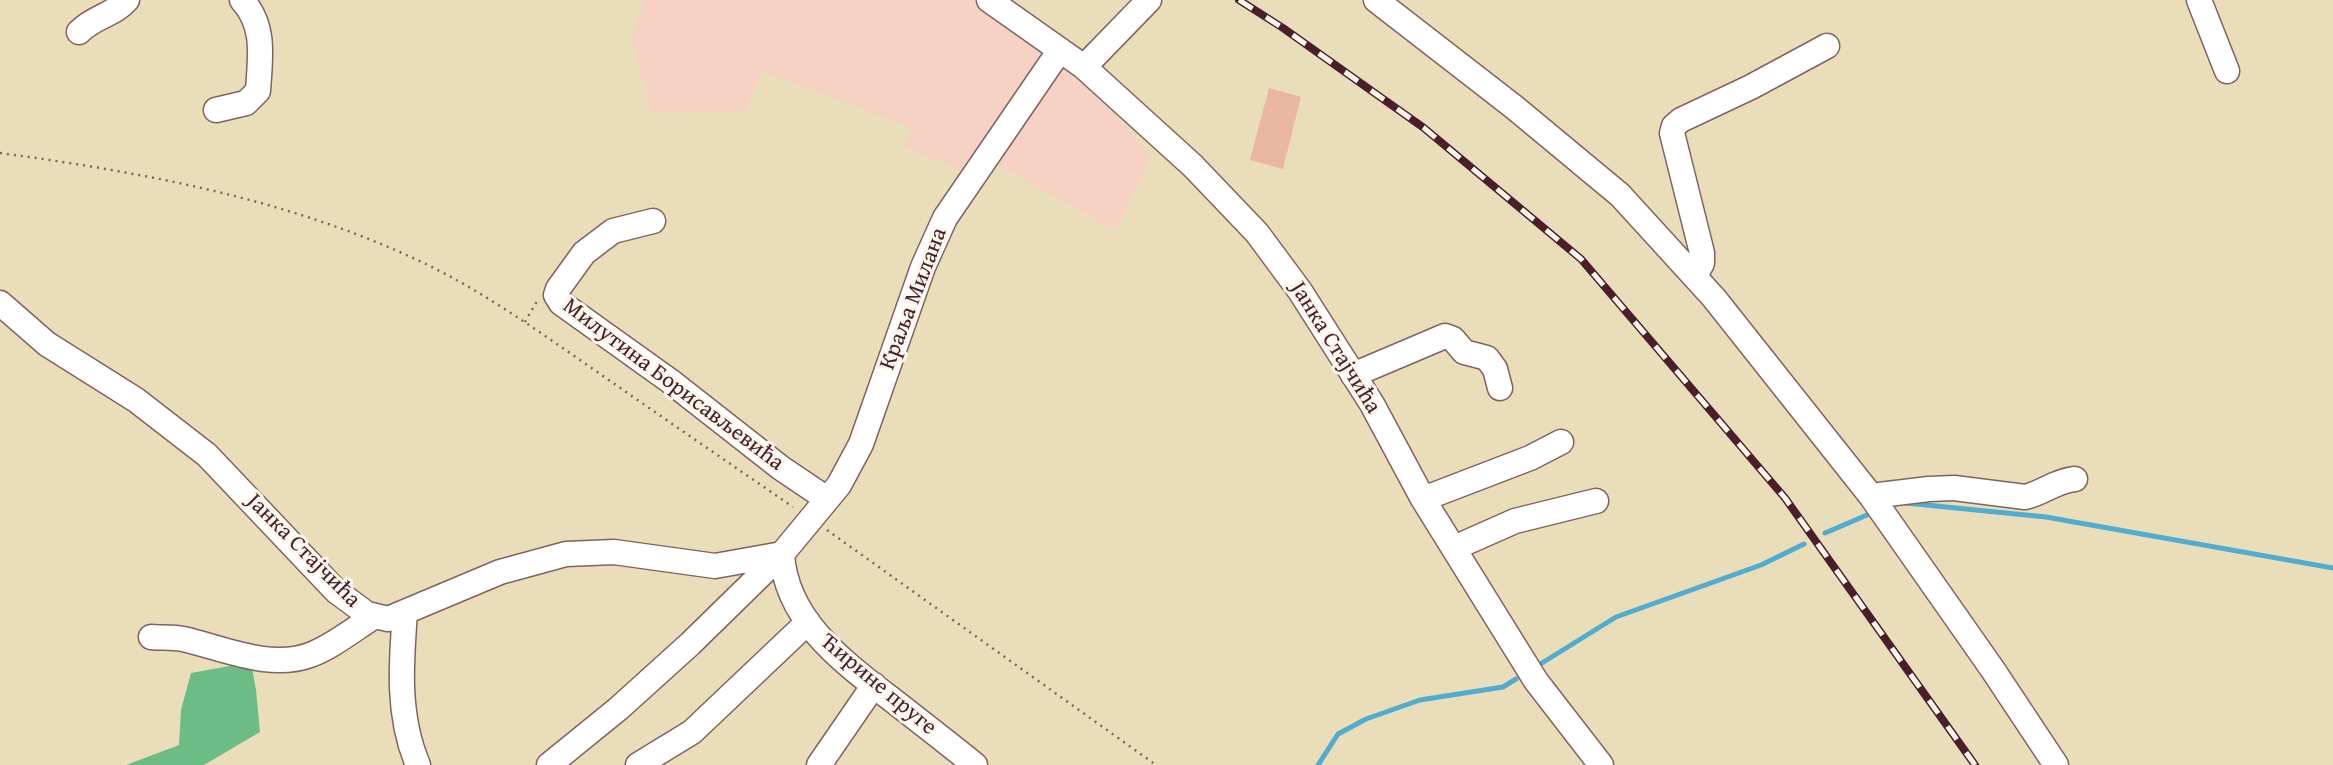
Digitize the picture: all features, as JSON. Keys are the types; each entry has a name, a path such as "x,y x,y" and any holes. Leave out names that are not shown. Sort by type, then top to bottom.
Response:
{"street":[{"path":"79,32 92,20 115,12 127,0"},
{"path":"216,110 246,103 258,91 260,33 253,15 242,0"},
{"name":"Јанка Стајчића","path":"989,0 1084,67 1193,166 1257,233 1300,290 1353,374 1423,499 1536,681 1601,765"},
{"path":"1084,67 1149,0"},
{"path":"1377,0 1514,107 1620,195 1695,276 1810,416 1871,496 2056,765"},
{"path":"2199,0 2227,71"},
{"path":"1695,276 1702,264 1702,253 1676,156 1672,133 1674,126 1827,46"},
{"name":"Краља Милана","path":"549,765 618,709 690,644 782,554 839,485 861,444 923,267 945,218 1060,50"},
{"name":"Милутина Борисављевића","path":"653,221 613,231 584,253 558,289 556,295 561,303 670,381 781,468 827,499"},
{"name":"Јанка Стајчића","path":"0,303 47,344 136,400 207,455 336,591 367,614 388,620 500,572 566,554 614,552 715,566 782,554"},
{"path":"1353,374 1445,336 1453,339 1464,352 1487,358 1495,369 1500,388"},
{"path":"1423,499 1530,458 1561,442"},
{"path":"1871,496 1954,488 2025,497 2037,495 2058,482 2074,479"},
{"path":"1454,548 1515,521 1596,501"},
{"name":"Ћирине пруге","path":"782,554 786,583 800,612 819,637 874,685 975,765"},
{"path":"405,612 401,702 410,747 418,765"},
{"path":"151,638 180,638 269,659 296,659 312,654 375,616"},
{"path":"638,765 692,732 808,622"},
{"path":"818,765 874,685"}],"path":[{"path":"0,153 104,167 179,182 317,220 413,258 488,298 525,322 811,519 1156,765"}],"shaded area":[{"path":"644,0 978,0 1094,88 1151,157 1116,231 992,162 977,178 904,147 911,128 761,71 745,112 652,113 631,38"}],"green space":[{"path":"251,662 260,732 204,765 126,765 179,745 181,710 191,673"}],"building":[{"path":"1269,88 1301,97 1283,169 1250,160"}],"waterway":[{"path":"1906,503 2046,517 2333,568"},
{"path":"1825,533 1867,515"},
{"path":"1542,663 1616,617 1761,565 1804,544"},
{"path":"1318,765 1338,734 1366,719 1420,700 1503,687 1516,679"}],"railway":[{"path":"1239,0 1424,128 1581,259 1785,498 1975,765"}]}
